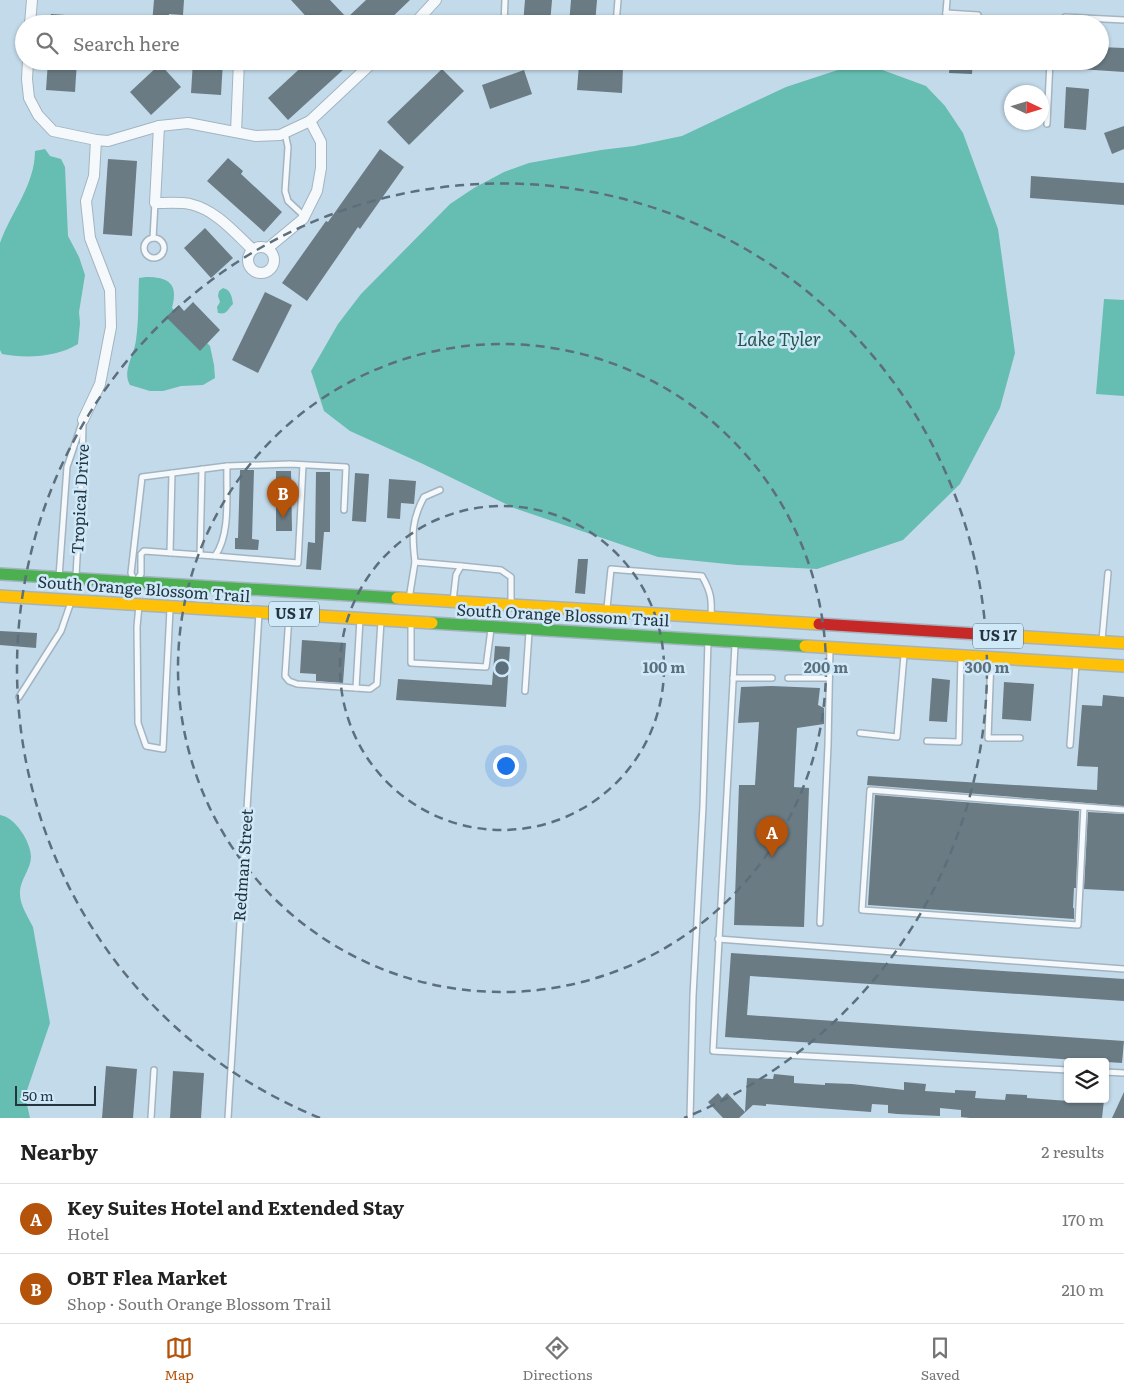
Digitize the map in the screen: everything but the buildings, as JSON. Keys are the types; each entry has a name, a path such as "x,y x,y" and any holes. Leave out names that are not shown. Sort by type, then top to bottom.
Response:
{"main road":[{"name":"South Orange Blossom Trail","path":"0,574 1124,643"},
{"path":"33,598 57,595 68,588 76,579"},
{"path":"259,612 273,600 301,592"},
{"name":"South Orange Blossom Trail","path":"0,596 1124,666"},
{"path":"665,637 693,633 706,626 711,618"},
{"path":"735,642 744,632 754,627 780,622"}],"street":[{"path":"31,15 32,0"},
{"path":"422,15 436,0"},
{"path":"28,70 29,98 38,115 53,130 108,141 159,126 188,123 256,136 280,135 310,121 364,70"},
{"path":"236,132 239,70"},
{"path":"268,248 304,216 317,191 321,168 320,142 310,121"},
{"path":"159,126 155,203 190,204 206,210 223,220 252,249"},
{"name":"Tropical Drive","path":"83,420 100,384 111,326 110,290 90,238 86,201 94,176 96,140"},
{"path":"259,246 268,248 273,253 274,262 269,270 262,273 253,271 248,262 249,253 252,249 259,246"}],"lane":[{"path":"504,15 505,0"},
{"path":"617,15 618,0"},
{"path":"947,0 946,13 978,15"},
{"path":"1109,19 1124,20"},
{"path":"1049,85 1050,70"},
{"path":"285,133 288,147 286,191 288,201 304,216"},
{"path":"153,238 155,203"},
{"path":"153,238 161,241 164,247 163,253 156,259 146,255 144,248 146,242 153,238"},
{"name":"Tropical Drive","path":"59,578 67,467 83,420"},
{"name":"Tropical Drive","path":"76,579 83,420"},
{"path":"135,582 141,574 141,554 144,551 298,563 303,465"},
{"path":"135,582 132,570 142,477 227,466 303,465 346,467 344,510"},
{"path":"215,556 221,548 225,534 227,466"},
{"path":"200,555 202,469"},
{"path":"170,553 172,473"},
{"path":"409,599 415,562 413,543 415,516 424,497 440,490"},
{"path":"415,562 501,570 511,577 511,605"},
{"path":"453,602 456,575 461,566"},
{"path":"607,611 611,569 702,576 710,591 712,601 711,618"},
{"path":"1102,642 1108,573"},
{"path":"19,697 61,631 72,600"},
{"path":"139,604 137,627 138,723 146,746 163,749 170,606"},
{"name":"Redman Street","path":"228,1118 259,612"},
{"path":"289,614 285,676 289,681 297,684 370,689 377,684 381,620"},
{"path":"356,688 360,618"},
{"path":"411,622 411,662 476,667 486,667 491,626"},
{"path":"525,691 529,629"},
{"path":"690,1118 693,996 708,640"},
{"path":"735,642 712,1051 1064,1070"},
{"path":"820,923 830,647"},
{"path":"860,733 897,737 905,652"},
{"path":"927,742 959,742 961,656"},
{"path":"991,658 988,738 1020,738"},
{"path":"1070,745 1076,663"},
{"path":"733,678 772,678"},
{"path":"788,678 829,678"},
{"path":"1084,807 1078,925 862,910 870,790 1124,810"},
{"path":"718,939 1124,970"},
{"path":"151,1118 154,1070"},
{"path":"1109,1072 1124,1073"}],"water":[{"name":"Lake Tyler","path":"838,70 882,70 926,86 945,106 963,133 998,229 1015,353 1000,408 960,484 903,540 817,569 737,565 658,557 514,508 350,431 324,411 311,371 338,324 361,294 450,204 474,188 504,172 529,163 634,146 682,136 786,87"},
{"path":"45,149 50,156 61,159 65,167 68,236 79,257 85,275 79,312 78,344 61,352 42,356 2,354 0,350 0,243 27,187 34,163 35,151"},
{"path":"146,277 166,280 173,287 174,299 172,308 210,346 215,378 203,385 181,386 163,391 150,391 130,385 127,374 137,332 139,278"},
{"path":"223,288 232,296 233,304 227,312 218,313 219,291"},
{"path":"1104,299 1124,300 1124,396 1096,394"},
{"path":"0,815 11,820 21,831 30,851 30,862 21,884 20,898 33,927 50,1023 25,1096 30,1118 0,1118"}],"traffic: fast":[{"path":"0,574 397,598"},
{"path":"432,623 805,646"}],"traffic: slow":[{"path":"0,596 432,623"},
{"path":"397,598 819,624"},
{"path":"1010,636 1124,643"},
{"path":"805,646 1124,666"}],"traffic: jam":[{"path":"819,624 1010,636"}],"place":[{"name":"OBT Flea Market","path":"283,518"},
{"name":"Key Suites Hotel and Extended Stay","path":"772,857"}]}
